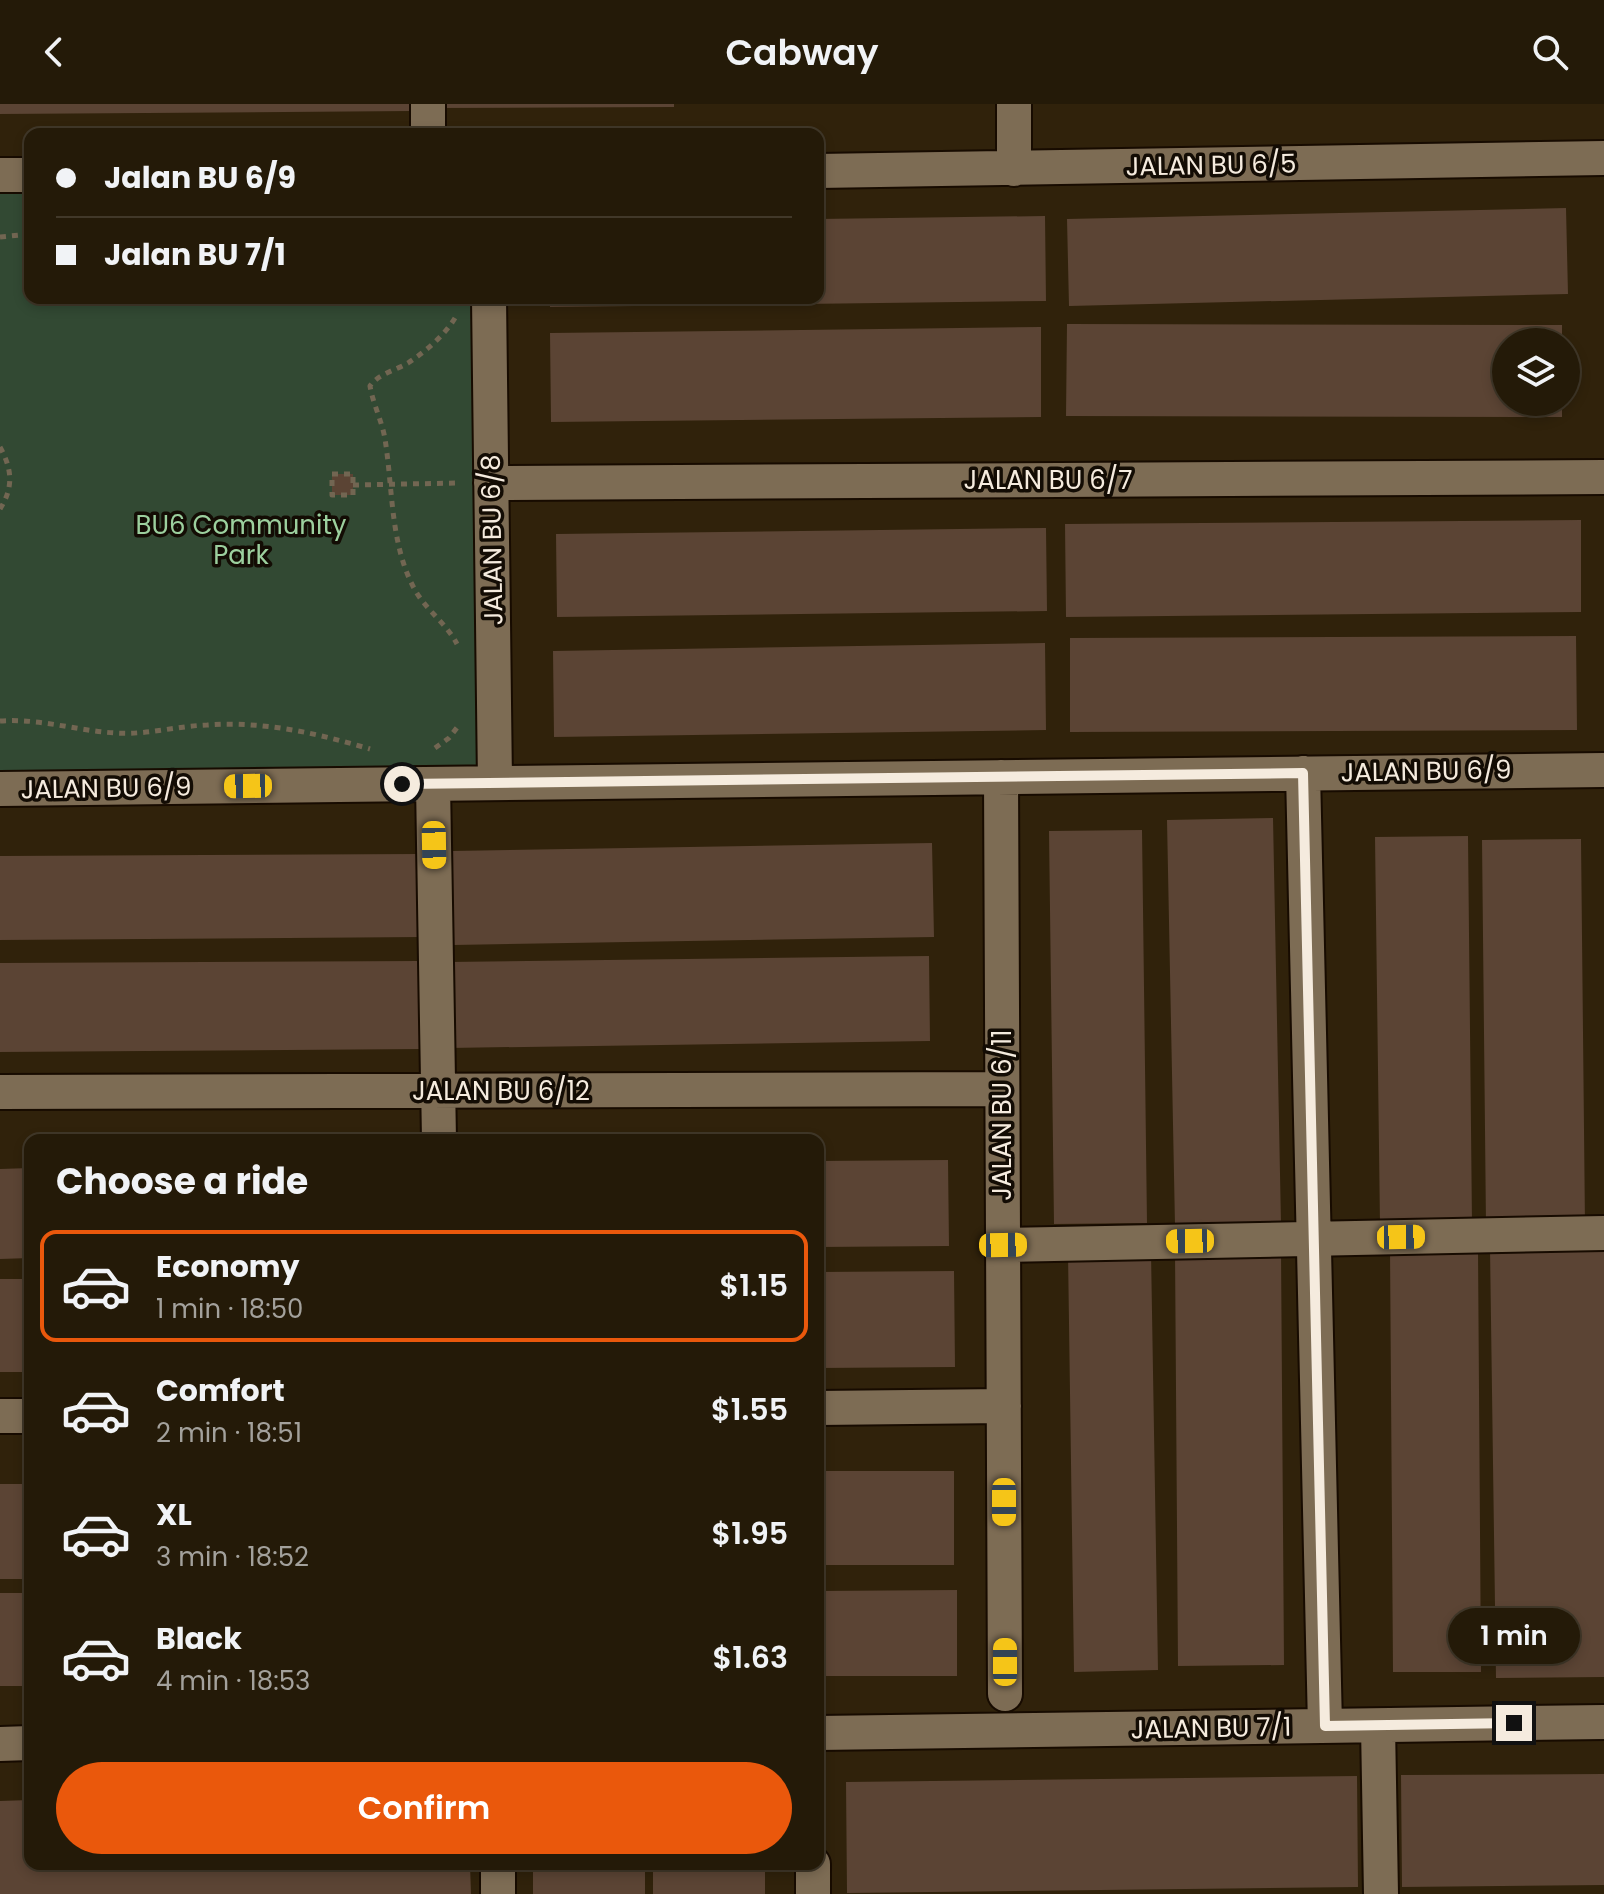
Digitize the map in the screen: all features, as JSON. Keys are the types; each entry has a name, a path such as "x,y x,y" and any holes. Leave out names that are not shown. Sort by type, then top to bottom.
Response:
{"street":[{"path":"428,104 428,128"},
{"path":"1014,104 1014,169"},
{"name":"JALAN BU 6/5","path":"824,171 1604,158"},
{"path":"0,175 24,175"},
{"name":"JALAN BU 6/8","path":"474,304 476,483 495,783"},
{"name":"JALAN BU 6/7","path":"476,483 1604,477"},
{"path":"427,769 439,1134"},
{"name":"JALAN BU 6/9","path":"0,789 427,769 495,783 1604,770"},
{"path":"1303,773 1325,1726"},
{"name":"JALAN BU 6/11","path":"1001,777 1005,1694"},
{"name":"JALAN BU 6/12","path":"0,1092 1002,1089"},
{"path":"1003,1245 1604,1233"},
{"path":"824,1408 1004,1406"},
{"path":"0,1416 24,1416"},
{"name":"JALAN BU 7/1","path":"824,1733 1604,1722"},
{"path":"1378,1726 1381,1894"},
{"path":"0,1744 24,1743"},
{"path":"498,1870 498,1894"},
{"path":"813,1870 813,1894"}],"path":[{"path":"0,237 24,235"},
{"path":"457,644 450,631 416,592 406,568 395,523 385,439 370,386 374,380 409,362 439,339 453,321 474,304"},
{"path":"0,447 11,475 10,487 0,509"},
{"path":"332,474 353,474 353,485 353,495 332,495 332,474"},
{"path":"353,485 476,483"},
{"path":"427,769 463,715"},
{"path":"0,721 59,724 117,733 147,733 204,725 263,724 384,752"}],"green space":[{"name":"BU6 Community Park","path":"0,181 24,181 24,304 484,304 490,778 0,783"}],"building":[{"path":"0,104 413,104 413,111 0,114"},
{"path":"436,104 674,104 674,107 436,108"},
{"path":"1566,208 1568,294 1069,306 1067,219"},
{"path":"1045,216 1046,301 824,304 824,219"},
{"path":"550,304 798,304 550,307"},
{"path":"1067,324 1562,325 1562,328 1492,328 1492,416 1562,417 1066,416"},
{"path":"1041,327 1041,417 551,422 550,333"},
{"path":"332,474 353,474 353,495 332,495"},
{"path":"1581,520 1581,612 1066,617 1065,524"},
{"path":"1046,528 1047,611 557,617 556,534"},
{"path":"1576,636 1577,730 1070,732 1070,638"},
{"path":"1045,643 1046,730 554,737 553,651"},
{"path":"1273,818 1281,1224 1175,1226 1167,820"},
{"path":"1142,830 1147,1223 1054,1224 1049,831"},
{"path":"1468,836 1472,1224 1380,1225 1375,837"},
{"path":"1581,839 1585,1225 1486,1226 1482,840"},
{"path":"932,843 934,937 453,945 452,851"},
{"path":"421,854 422,937 0,940 0,856"},
{"path":"929,956 930,1041 449,1048 448,962"},
{"path":"420,961 421,1049 0,1052 0,963"},
{"path":"948,1160 949,1246 824,1247 824,1161"},
{"path":"24,1168 24,1258 0,1259 0,1169"},
{"path":"1604,1247 1604,1677 1496,1678 1490,1248"},
{"path":"1478,1248 1481,1672 1393,1672 1390,1249"},
{"path":"1281,1249 1284,1665 1178,1666 1175,1251"},
{"path":"1151,1252 1158,1670 1074,1672 1068,1253"},
{"path":"954,1271 955,1367 824,1368 824,1272"},
{"path":"0,1279 24,1279 24,1372 0,1372"},
{"path":"824,1471 954,1471 954,1565 824,1565"},
{"path":"0,1484 24,1484 24,1579 0,1579"},
{"path":"957,1590 957,1676 824,1676 824,1591"},
{"path":"0,1593 24,1593 24,1686 0,1686"},
{"path":"1604,1774 1604,1885 1402,1887 1401,1775"},
{"path":"1357,1776 1358,1887 847,1893 846,1782"},
{"path":"24,1800 24,1870 470,1870 471,1894 0,1894 0,1801"},
{"path":"533,1870 645,1870 645,1894 533,1894"},
{"path":"653,1870 765,1870 765,1894 653,1894"}],"route":[{"path":"402,784 1303,773 1325,1726 1514,1723"}]}
